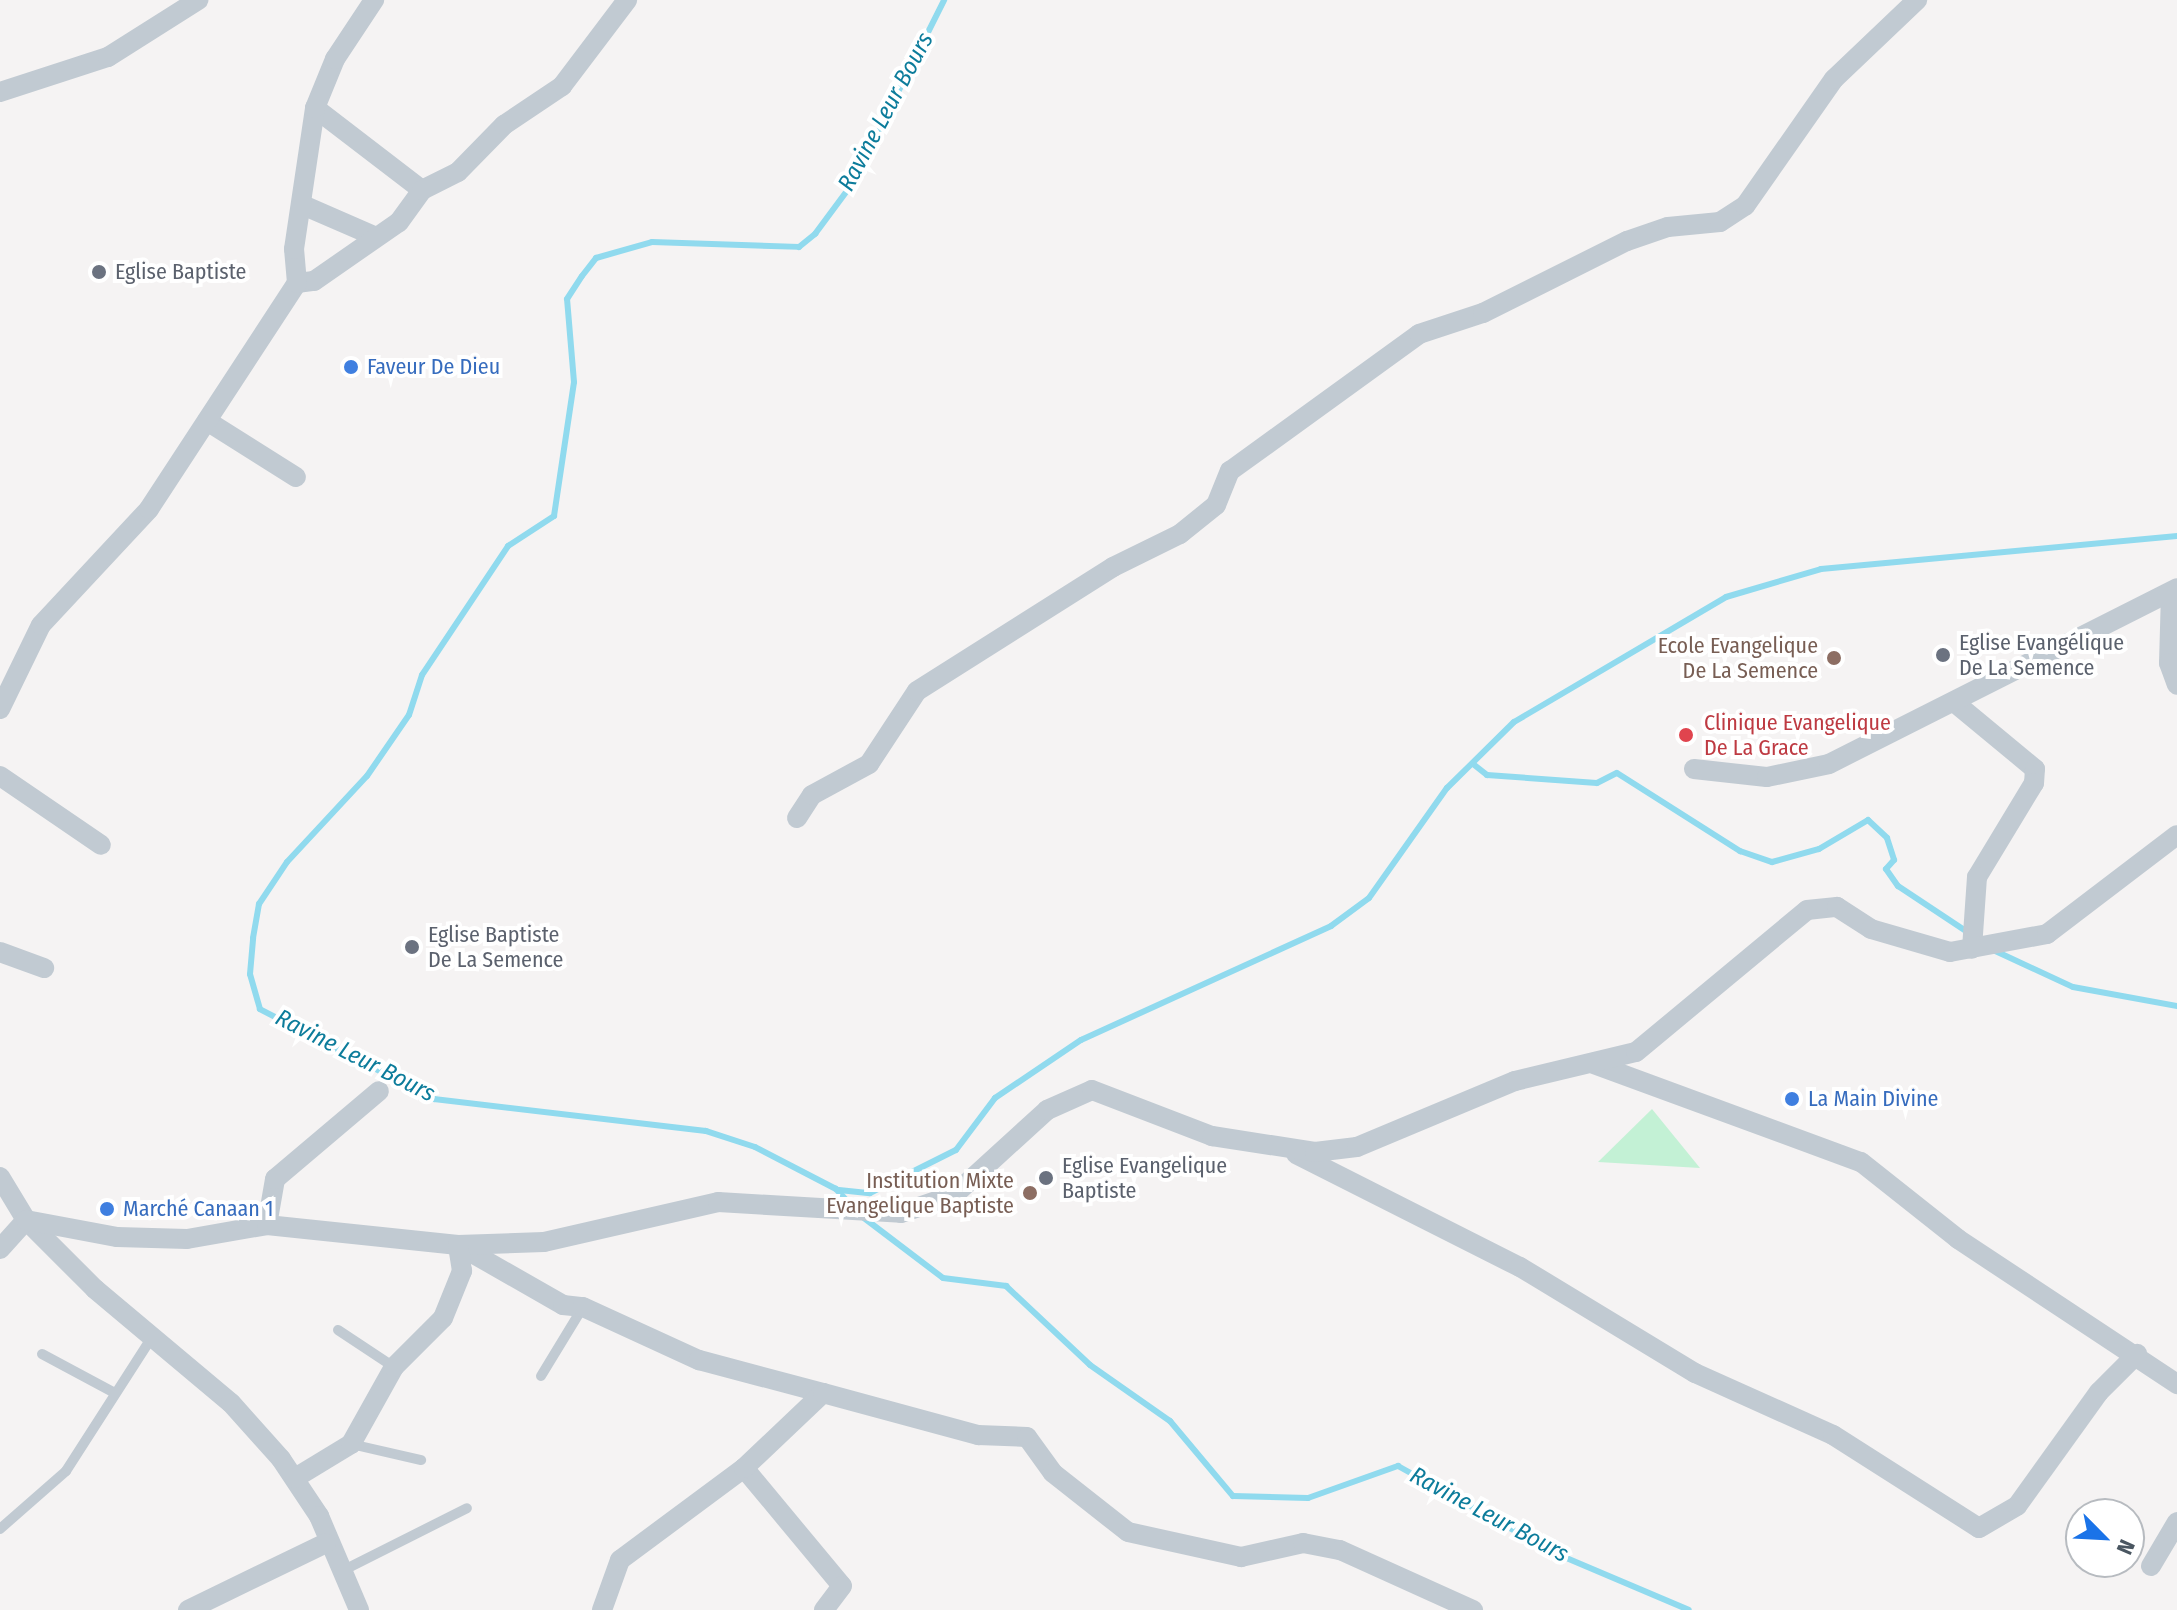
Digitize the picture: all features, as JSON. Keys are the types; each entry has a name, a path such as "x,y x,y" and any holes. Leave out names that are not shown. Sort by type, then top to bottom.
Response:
{"street":[{"path":"0,92 108,57 198,0"},
{"path":"0,709 41,625 149,509 297,283 294,249 305,206 315,108 335,59 374,0"},
{"path":"297,283 314,281 374,236 399,222 422,190 458,172 504,125 562,86 627,0"},
{"path":"797,818 812,795 869,764 917,691 1113,567 1180,534 1216,505 1230,471 1419,334 1483,313 1627,241 1668,227 1720,222 1745,206 1834,79 1917,0"},
{"path":"315,108 422,190"},
{"path":"305,206 374,236"},
{"path":"207,421 296,477"},
{"path":"2174,590 2169,663 2177,685"},
{"path":"1694,769 1767,777 1829,764 2174,590"},
{"path":"1954,702 2035,769 2028,795 1982,863 1970,934"},
{"path":"0,776 101,845"},
{"path":"26,1220 131,1238 187,1239 267,1225 458,1245 544,1242 718,1202 901,1213 954,1195 1047,1110 1092,1090 1212,1136 1280,1146 1357,1147 1515,1081 1594,1064 1659,1040 1820,906 1921,949 1970,934 2060,927 2177,835"},
{"path":"0,952 44,968"},
{"path":"1594,1064 1861,1162 1958,1239 2137,1354 2177,1384"},
{"path":"267,1225 275,1179 379,1091"},
{"path":"1280,1146 1520,1267 1695,1373 1833,1435 1979,1528 2017,1506 2099,1392 2137,1354"},
{"path":"0,1177 26,1220 152,1337 231,1403 295,1478 319,1516 326,1543 359,1610"},
{"path":"0,1249 26,1220"},
{"path":"458,1245 543,1296 583,1307 699,1360 978,1435 1027,1437 1053,1473 1128,1532 1241,1557 1303,1543 1340,1550 1473,1610"},
{"path":"295,1478 351,1444 394,1367 443,1318 462,1271 458,1245"},
{"path":"602,1610 620,1560 744,1468 823,1393"},
{"path":"744,1468 842,1586 824,1610"},
{"path":"2151,1566 2177,1522"},
{"path":"188,1610 326,1543"}],"lane":[{"path":"541,1376 583,1307"},
{"path":"338,1330 394,1367"},
{"path":"0,1529 66,1471 113,1392 152,1337"},
{"path":"42,1354 113,1392"},
{"path":"351,1444 421,1460"},
{"path":"340,1572 467,1508"}],"green space":[{"path":"1652,1109 1700,1168 1598,1162"}],"waterway":[{"name":"Ravine Leur Bours","path":"850,1204 836,1189 755,1147 706,1131 434,1099 260,1009 250,974 259,904 287,862 367,776 409,715 422,675 508,546 554,516 574,382 567,299 582,276 596,258 652,242 799,247 815,234 852,184 944,0"},
{"path":"839,1190 870,1193 956,1150 995,1098 1081,1040 1331,926 1369,898 1447,788 1514,722 1726,597 1821,569 2177,536"},
{"path":"1473,764 1487,775 1597,783 1617,773 1740,851 1772,862 1819,849 1868,820 1887,838 1894,860 1886,869 1898,886 1969,933"},
{"path":"1991,949 2073,987 2177,1006"},
{"name":"Ravine Leur Bours","path":"864,1218 943,1278 1006,1286 1090,1365 1170,1421 1233,1496 1308,1498 1398,1466 1557,1554 1689,1610"}],"place":[{"name":"Eglise Baptiste","path":"99,272"},
{"name":"Faveur De Dieu","path":"351,367"},
{"name":"Eglise Evangélique De La Semence","path":"1943,655"},
{"name":"Ecole Evangelique De La Semence","path":"1834,658"},
{"name":"Clinique Evangelique De La Grace","path":"1686,735"},
{"name":"Eglise Baptiste De La Semence","path":"412,947"},
{"name":"La Main Divine","path":"1792,1099"},
{"name":"Eglise Evangelique Baptiste","path":"1046,1178"},
{"name":"Institution Mixte Evangelique Baptiste","path":"1030,1193"},
{"name":"Marché Canaan 1","path":"107,1209"}]}
